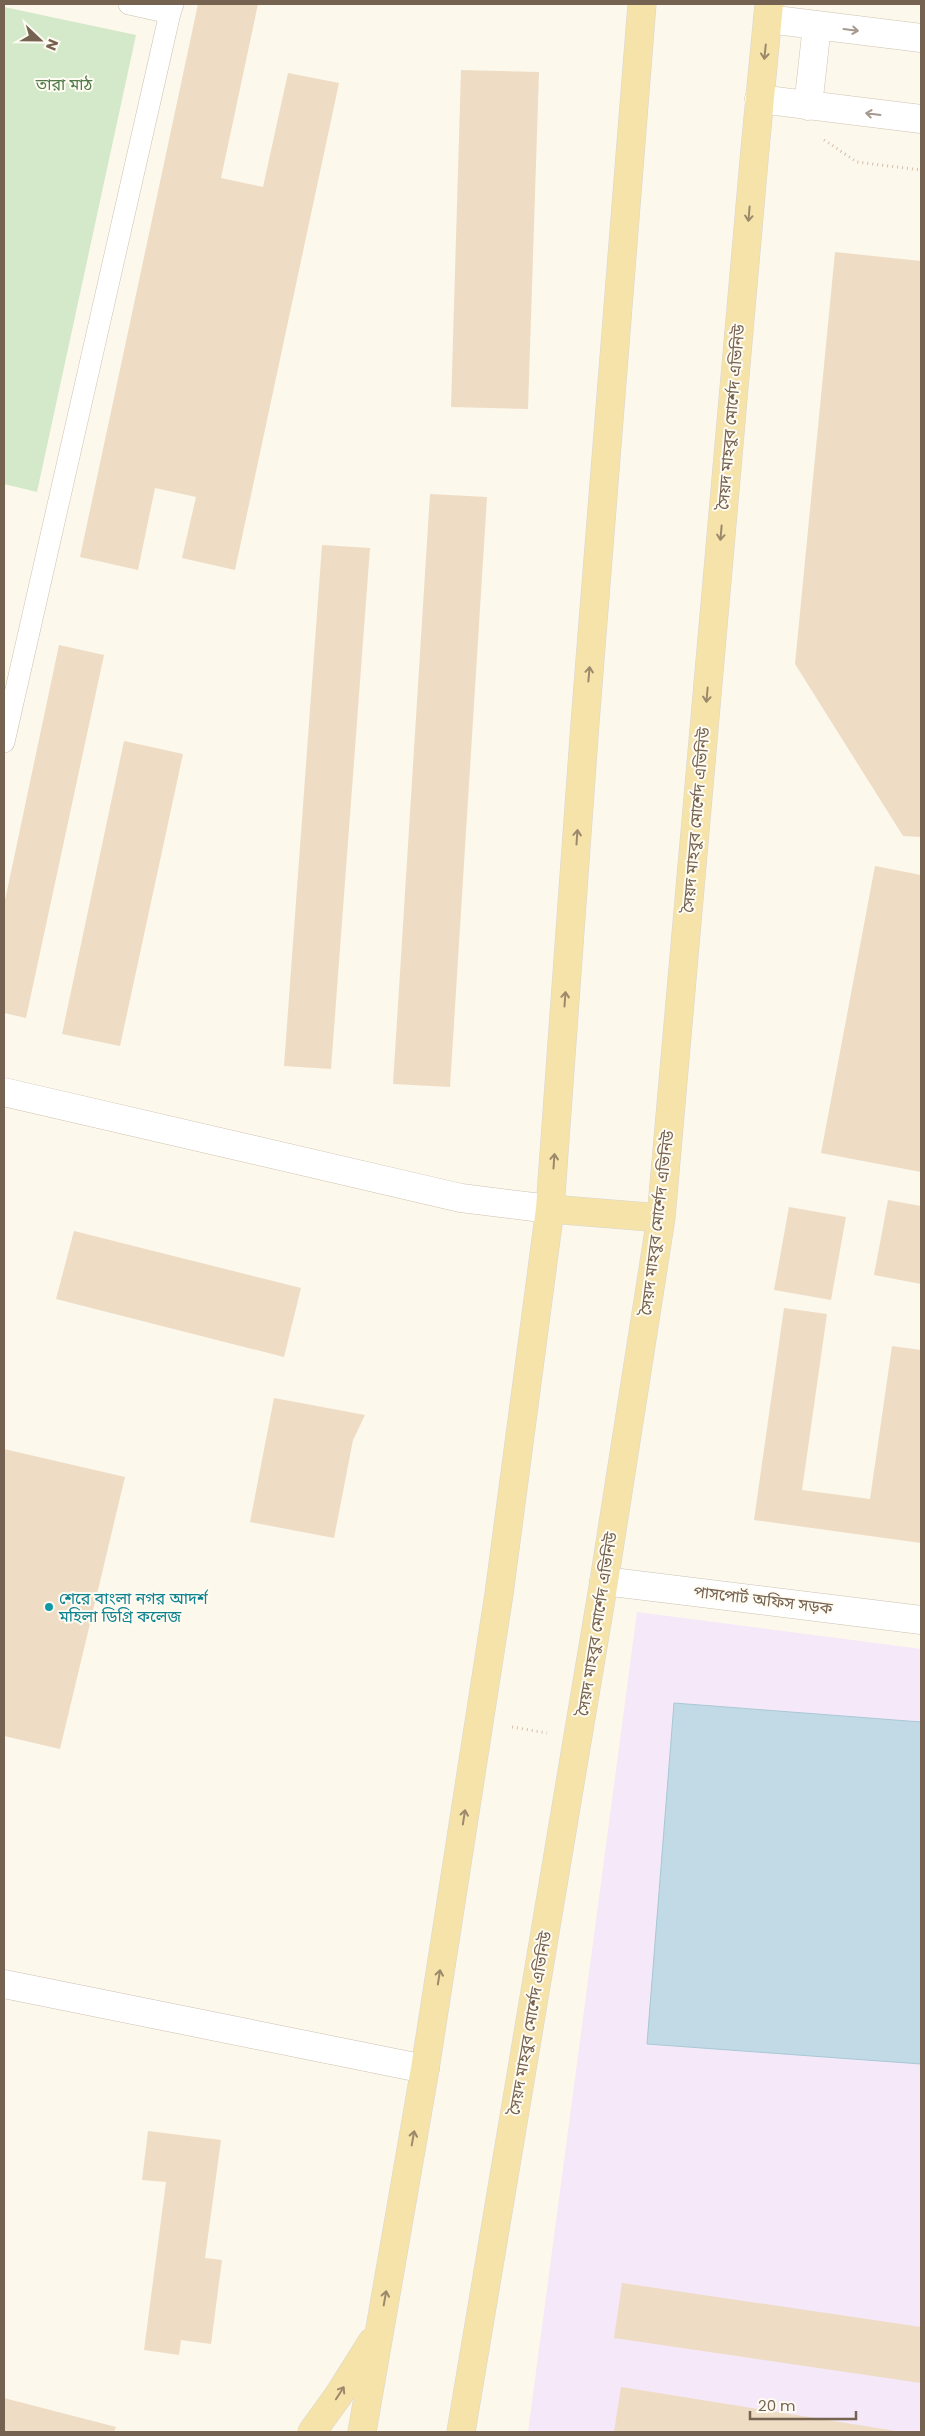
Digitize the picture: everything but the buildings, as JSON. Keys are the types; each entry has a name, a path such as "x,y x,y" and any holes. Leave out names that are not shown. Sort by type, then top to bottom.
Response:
{"main road":[{"path":"362,2432 425,2069 501,1584 550,1209 586,713 642,4"},
{"name":"সৈয়দ মাহবুব মোর্শেদ এভিনিউ","path":"461,2432 604,1581 661,1218 759,100 769,12"},
{"path":"550,1209 661,1218"},
{"path":"312,2432 338,2396 380,2330"}],"street":[{"path":"769,12 817,26 921,38"},
{"path":"808,106 817,26"},
{"path":"759,100 921,119"},
{"path":"4,1092 461,1198 550,1209"},
{"name":"পাসপোর্ট অফিস সড়ক","path":"604,1581 921,1620"},
{"path":"4,1984 425,2069"}],"lane":[{"path":"4,742 172,9 129,4"}],"path":[{"path":"479,1722 578,1738"}],"shaded area":[{"path":"637,1612 921,1649 921,2432 528,2432"}],"green space":[{"name":"তারা মাঠ","path":"4,7 136,35 37,492 4,484"}],"water":[{"path":"674,1703 921,1722 921,2064 647,2044"}],"place":[{"name":"শেরে বাংলা নগর আদর্শ মহিলা ডিগ্রি কলেজ","path":"49,1607"}]}
